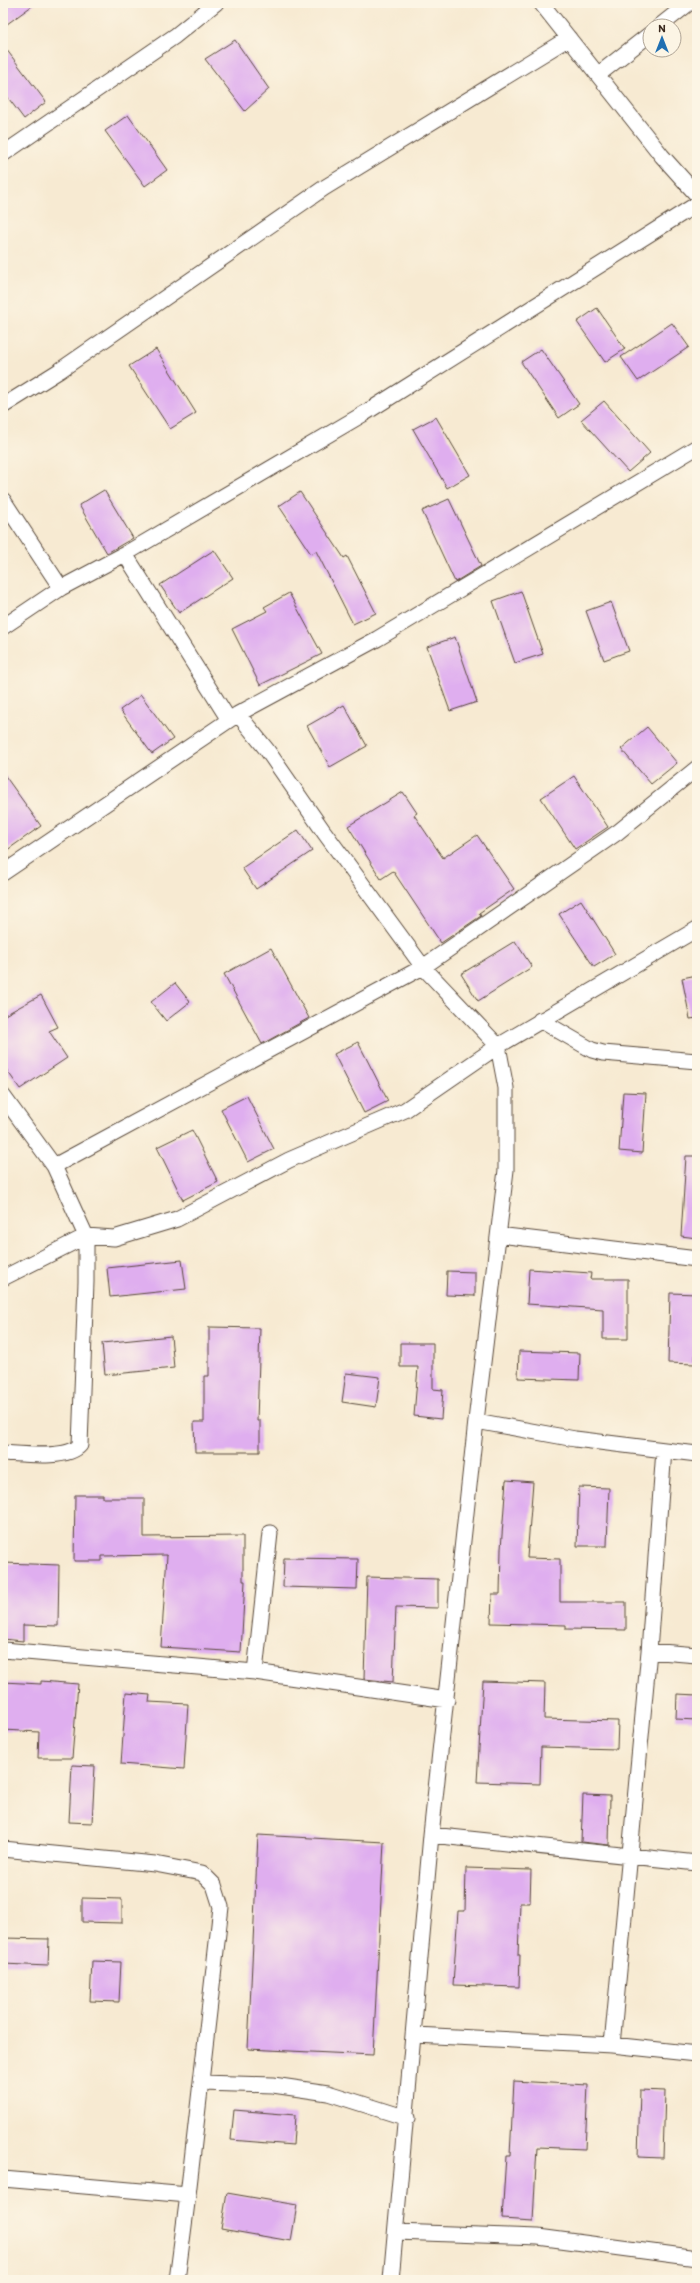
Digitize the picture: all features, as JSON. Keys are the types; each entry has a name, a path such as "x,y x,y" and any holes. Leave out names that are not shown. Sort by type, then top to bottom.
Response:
{"street":[{"path":"3,154 175,36 216,3"},
{"path":"541,3 599,74 662,156 697,195"},
{"path":"670,18 689,3"},
{"path":"3,406 65,366 324,188 569,38"},
{"path":"599,74 642,40"},
{"path":"3,627 61,588 125,554 365,413 697,204"},
{"path":"3,873 234,717 377,639 697,447"},
{"path":"3,500 61,588"},
{"path":"125,554 234,717 267,750 324,832 423,967 498,1046 506,1096 506,1170 476,1421 448,1700 431,1835 415,2035 391,2280"},
{"path":"54,1166 423,967 618,832 697,768"},
{"path":"3,1278 86,1236 114,1238 178,1219 289,1160 405,1110 498,1046 697,929"},
{"path":"540,1020 592,1050 603,1053 697,1061"},
{"path":"3,1096 54,1166 86,1236 86,1282 80,1445 76,1450 71,1452 40,1455 3,1453"},
{"path":"499,1235 697,1259"},
{"path":"476,1421 574,1439 697,1454"},
{"path":"612,2044 649,1651 664,1450"},
{"path":"255,1672 270,1533"},
{"path":"3,1650 255,1672 448,1700"},
{"path":"649,1651 697,1655"},
{"path":"431,1835 697,1863"},
{"path":"3,1849 155,1864 202,1874 214,1885 221,1907 177,2280"},
{"path":"415,2035 612,2044 697,2054"},
{"path":"201,2083 273,2084 328,2093 407,2118"},
{"path":"3,2179 188,2195"},
{"path":"396,2232 538,2238 697,2258"}],"building":[{"path":"3,3 36,3 3,27"},
{"path":"235,40 269,89 245,111 205,59"},
{"path":"3,45 46,102 24,119 3,91"},
{"path":"128,115 167,170 145,186 105,131"},
{"path":"597,308 625,349 605,362 577,322"},
{"path":"672,323 689,347 638,381 621,357"},
{"path":"156,349 196,413 170,429 129,366"},
{"path":"541,349 579,404 559,418 521,362"},
{"path":"604,401 650,453 628,472 581,420"},
{"path":"436,417 470,475 447,488 413,429"},
{"path":"104,490 133,538 107,553 79,505"},
{"path":"300,492 344,558 347,556 376,613 353,624 316,551 311,554 279,506"},
{"path":"449,499 481,566 455,582 422,511"},
{"path":"214,550 233,578 179,613 160,585"},
{"path":"521,591 543,654 515,663 493,601"},
{"path":"289,593 322,654 260,685 232,629 267,611 264,607"},
{"path":"611,602 629,651 604,660 586,611"},
{"path":"455,637 477,702 450,711 427,647"},
{"path":"141,695 173,739 152,754 120,710"},
{"path":"344,705 367,746 330,767 307,726"},
{"path":"647,727 677,763 651,784 621,749"},
{"path":"3,773 41,826 3,853"},
{"path":"574,776 608,827 575,849 541,798"},
{"path":"403,792 417,813 414,815 443,858 477,835 514,889 479,913 481,916 441,943 393,871 381,879 348,826"},
{"path":"298,830 312,851 256,889 242,868"},
{"path":"581,900 615,954 594,967 559,914"},
{"path":"515,941 532,967 478,1001 461,974"},
{"path":"271,948 309,1018 262,1044 224,974"},
{"path":"697,975 697,1018 690,1019 682,978"},
{"path":"175,983 190,1002 166,1021 151,1002"},
{"path":"41,995 58,1027 49,1031 67,1058 20,1089 6,1069 3,1069 3,1016"},
{"path":"358,1042 388,1101 364,1113 334,1054"},
{"path":"623,1092 646,1093 642,1153 619,1151"},
{"path":"247,1096 274,1149 248,1162 221,1109"},
{"path":"192,1130 218,1182 183,1200 157,1147"},
{"path":"686,1156 697,1156 697,1238 681,1236"},
{"path":"182,1260 186,1289 110,1297 107,1268"},
{"path":"529,1269 591,1273 590,1279 628,1279 628,1339 603,1339 603,1309 527,1304"},
{"path":"447,1271 475,1272 475,1296 446,1295"},
{"path":"670,1293 697,1294 695,1364 668,1363"},
{"path":"209,1327 260,1328 257,1421 260,1421 260,1452 195,1452 194,1422 204,1422 204,1376 209,1376"},
{"path":"171,1336 174,1368 105,1375 102,1343"},
{"path":"400,1343 433,1343 433,1389 443,1390 441,1419 414,1416 418,1367 400,1367"},
{"path":"519,1351 580,1353 579,1380 518,1378"},
{"path":"346,1373 380,1377 376,1407 342,1402"},
{"path":"506,1480 533,1482 527,1558 560,1559 560,1602 626,1602 626,1630 566,1629 566,1625 491,1623 492,1594 500,1594 501,1549"},
{"path":"579,1487 609,1488 607,1546 577,1546"},
{"path":"75,1495 103,1495 103,1498 144,1498 144,1537 243,1536 243,1581 245,1581 241,1652 161,1647 167,1555 102,1556 102,1561 74,1561"},
{"path":"284,1558 358,1559 357,1589 283,1587"},
{"path":"3,1563 59,1565 58,1626 23,1625 23,1641 3,1639"},
{"path":"367,1577 438,1579 438,1608 396,1607 393,1682 364,1679"},
{"path":"41,1681 78,1684 72,1758 38,1758 39,1732 3,1730 3,1682 41,1684"},
{"path":"483,1681 545,1683 544,1719 618,1721 617,1749 541,1747 540,1784 477,1782"},
{"path":"126,1693 150,1695 149,1702 188,1704 184,1769 121,1764"},
{"path":"677,1694 697,1695 697,1720 676,1719"},
{"path":"72,1765 95,1766 92,1823 69,1822"},
{"path":"583,1795 610,1796 609,1845 581,1842"},
{"path":"258,1835 384,1842 373,2055 248,2049"},
{"path":"466,1868 531,1870 530,1903 520,1903 518,1955 520,1955 519,1987 453,1985 458,1911 465,1911"},
{"path":"82,1898 122,1899 122,1923 82,1922"},
{"path":"3,1938 49,1939 48,1966 3,1964"},
{"path":"92,1961 121,1962 119,2002 90,2001"},
{"path":"514,2081 588,2085 585,2149 537,2147 533,2221 502,2219 506,2155 510,2155"},
{"path":"640,2090 665,2091 663,2158 638,2157"},
{"path":"234,2110 295,2115 293,2145 231,2140"},
{"path":"227,2193 297,2205 291,2241 221,2229"}]}
